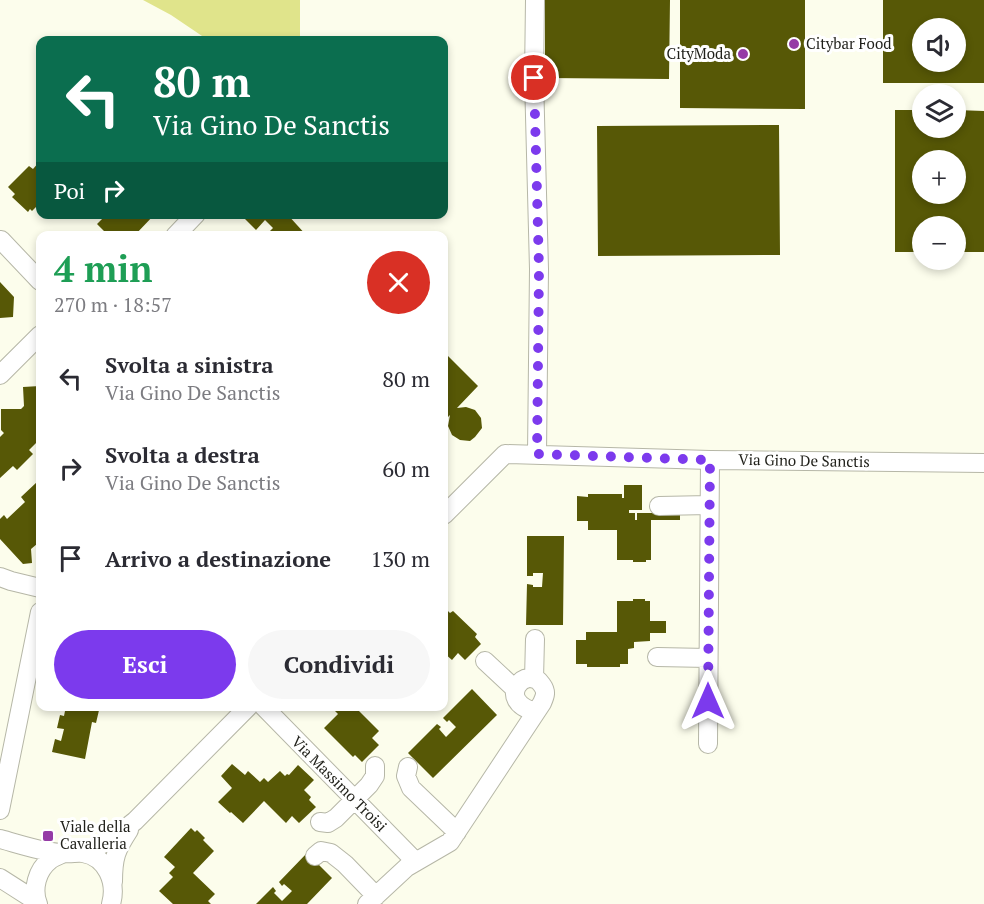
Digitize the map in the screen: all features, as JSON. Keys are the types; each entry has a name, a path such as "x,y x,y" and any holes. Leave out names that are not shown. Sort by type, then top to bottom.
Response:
{"street":[{"path":"535,0 534,78 539,269 537,454"},
{"path":"180,231 191,219"},
{"path":"1,240 36,277"},
{"path":"0,375 36,339"},
{"name":"Via Gino De Sanctis","path":"448,511 505,454 710,460 984,463"},
{"path":"708,744 710,460"},
{"path":"659,506 709,506"},
{"path":"0,577 36,587"},
{"path":"0,810 7,743 36,628"},
{"path":"534,679 535,639"},
{"path":"657,657 708,658"},
{"path":"485,661 515,689"},
{"path":"315,856 321,851 331,853 345,864 372,900 406,867 450,842 457,832 542,704 546,695 540,682 528,678 522,680 515,689 515,696 519,703 527,709 536,711"},
{"path":"85,853 112,839 135,820 244,711"},
{"name":"Via Massimo Troisi","path":"268,711 415,861"},
{"path":"320,822 328,823 336,818 369,785 375,776 375,766"},
{"path":"408,767 406,776 411,788 457,832"},
{"path":"113,896 113,862 117,848 135,820"},
{"path":"0,839 42,850 85,853 98,859 107,869 113,896"},
{"path":"37,903 35,886 40,872 50,860 64,853"},
{"path":"0,878 37,903"}],"green space":[{"path":"143,0 300,0 300,36 202,36"}],"building":[{"path":"545,0 670,0 669,79 545,78"},
{"name":"CityModa","path":"680,0 805,0 805,109 680,108"},
{"path":"883,0 984,0 984,83 883,83"},
{"path":"895,110 912,110 912,138 966,138 966,110 984,111 984,252 966,252 966,216 912,216 912,252 895,252"},
{"path":"779,125 780,255 598,256 597,126"},
{"path":"29,166 33,169 36,166 36,207 28,212 12,197 15,194 8,187"},
{"path":"102,219 150,219 139,231 104,231 97,224"},
{"path":"245,219 292,219 302,231 270,231 273,228 265,220 256,230"},
{"path":"0,282 14,297 13,317 0,318"},
{"path":"448,356 478,386 457,408 466,407 475,410 481,418 482,428 470,441 460,440 452,435 448,426 450,415 448,417"},
{"path":"36,386 36,443 29,450 33,454 17,470 13,466 0,478 0,437 4,433 1,430 1,409 21,409 24,406 23,387"},
{"path":"36,483 36,545 31,549 32,563 23,564 0,539 0,519 4,515 7,519 25,502 21,497"},
{"path":"624,485 642,485 642,510 629,510 629,513 635,513 635,520 637,520 637,513 680,513 680,520 651,520 651,560 646,560 646,562 617,560 617,530 588,530 588,521 577,521 577,496 622,494 624,498"},
{"path":"527,536 564,536 563,625 526,625 527,584 542,587 543,573 533,573 533,576 527,576"},
{"path":"633,599 650,601 650,621 666,621 666,633 650,633 650,641 634,642 634,648 628,649 628,664 620,664 620,667 587,667 587,664 576,664 576,640 586,640 586,632 617,632 617,601 633,601"},
{"path":"448,611 450,613 453,611 477,634 475,637 481,644 465,660 458,653 452,660 448,656"},
{"path":"472,689 497,715 433,778 408,753 437,724 446,737 456,727 443,718"},
{"path":"65,711 99,711 96,723 92,722 85,759 52,752 55,739 61,741 64,729 57,728 60,715 64,716"},
{"path":"335,711 359,711 379,731 372,738 379,745 362,762 355,755 353,757 324,728 338,714"},
{"path":"232,764 245,775 248,771 260,782 264,778 268,782 280,771 285,776 289,775 298,765 314,780 304,790 316,807 299,823 292,816 286,823 264,801 243,823 218,802 232,788 221,776"},
{"path":"191,828 195,832 197,830 205,838 203,840 214,851 193,873 215,894 208,901 211,904 173,904 159,891 173,877 169,873 175,867 164,857"},
{"path":"307,853 332,878 307,904 256,904 273,887 276,891 274,893 282,901 292,891 279,882"}],"place":[{"name":"Citybar Food","path":"794,44"},
{"name":"CityModa","path":"743,54"},
{"name":"Viale della Cavalleria","path":"48,836"}],"route":[{"path":"534,78 539,269 537,454 710,460 708,701"}]}
